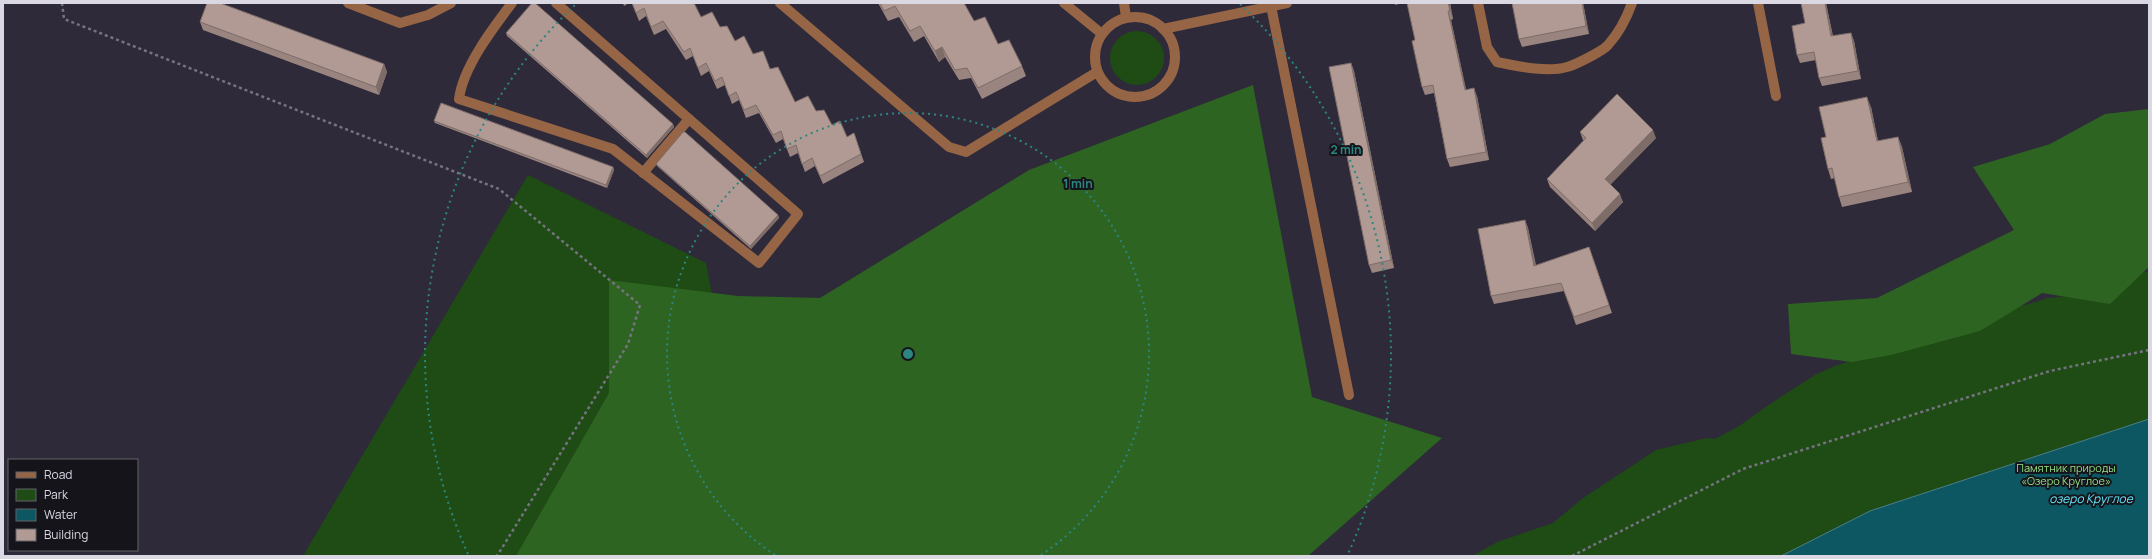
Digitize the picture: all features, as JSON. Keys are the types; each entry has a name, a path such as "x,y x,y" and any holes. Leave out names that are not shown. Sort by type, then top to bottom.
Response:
{"street":[{"path":"348,3 400,23 428,15 451,3"},
{"path":"512,3 488,34 460,87 459,99 613,149 759,263 798,214 556,3"},
{"path":"780,3 949,147 966,152 1097,72"},
{"path":"1064,3 1102,34"},
{"path":"1124,3 1126,17"},
{"path":"1163,29 1287,3"},
{"path":"1478,3 1487,47 1497,62 1524,68 1567,68 1607,46 1629,13 1632,3"},
{"path":"1758,3 1776,96"},
{"path":"1270,6 1349,395"},
{"path":"1126,17 1149,19 1163,29 1169,36 1174,48 1175,62 1168,80 1153,93 1140,97 1127,97 1114,92 1104,84 1097,72 1095,59 1096,46 1102,34 1111,24 1126,17"},
{"path":"643,173 689,119"}],"path":[{"path":"62,3 64,19 499,189 640,305 628,344 497,556"},
{"path":"1572,556 1743,469 2050,370 2149,350"}],"green space":[{"path":"1137,31 1147,33 1156,39 1162,48 1164,58 1162,68 1156,77 1147,83 1137,85 1127,83 1118,77 1112,68 1110,58 1112,48 1118,39 1127,33"},
{"path":"1253,85 1312,397 1442,438 1308,556 516,556 609,393 609,280 738,296 820,298 1029,170"},
{"path":"2149,109 2149,267 2110,304 2042,293 1980,331 1891,355 1852,362 1791,354 1788,304 1877,298 2014,230 1973,167 2050,144 2105,114"},
{"path":"528,175 706,263 762,556 303,556"},
{"name":"Памятник природы «Озеро Круглое»","path":"2149,271 2149,556 1472,556 1497,542 1553,523 1583,498 1656,450 1707,438 1715,439 1739,426 1815,375 1832,367 1974,320 2048,298 2078,295"}],"water":[{"name":"озеро Круглое","path":"2149,419 2149,556 1781,556 1870,511"}],"building":[{"path":"207,3 220,3 384,64 376,87 200,22"},
{"path":"532,3 535,3 673,124 646,155 506,33"},
{"path":"632,3 694,3 701,17 712,12 720,27 727,26 735,41 744,36 753,54 763,51 770,69 778,67 795,102 808,96 816,111 824,110 832,125 840,121 847,137 854,133 861,154 820,176 812,158 802,164 796,145 787,149 781,131 773,135 756,105 744,110 736,92 729,96 722,77 715,81 706,63 698,68 690,48 684,52 663,21 651,27 644,8 636,13"},
{"path":"880,3 964,3 974,21 985,17 998,44 1009,40 1022,66 978,88 967,68 955,70 942,47 935,51 920,26 910,31 895,6 884,11"},
{"path":"1407,3 1448,3 1450,11 1448,11 1465,90 1474,88 1486,152 1447,159 1433,85 1422,87 1412,41 1415,40"},
{"path":"1512,3 1582,3 1586,26 1519,39"},
{"path":"1801,3 1825,3 1831,36 1851,33 1858,71 1819,78 1814,52 1797,55 1792,26 1805,23"},
{"path":"1351,63 1391,260 1369,265 1329,67"},
{"path":"1617,94 1653,130 1605,179 1620,194 1592,223 1547,179 1586,138 1580,132"},
{"path":"1867,97 1877,141 1898,137 1908,182 1839,197 1832,168 1828,169 1821,138 1826,137 1819,107"},
{"path":"441,103 613,167 606,185 434,121"},
{"path":"683,132 685,132 778,215 750,246 656,164"},
{"path":"1525,220 1534,266 1589,247 1609,305 1574,317 1561,283 1491,296 1478,229"}]}
